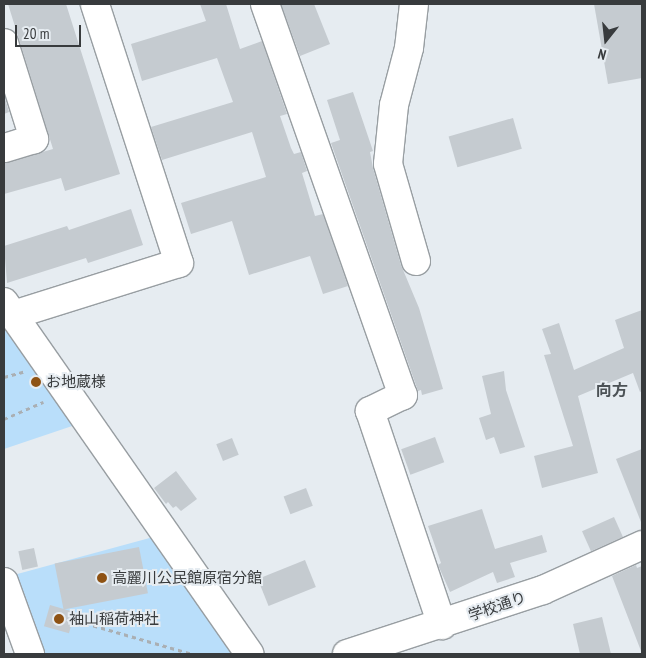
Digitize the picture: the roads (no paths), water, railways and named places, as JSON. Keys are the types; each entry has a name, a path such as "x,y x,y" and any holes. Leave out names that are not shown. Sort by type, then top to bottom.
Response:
{"street":[{"path":"95,4 180,263 8,309 250,654"},
{"path":"265,4 403,395 370,411 442,625"},
{"path":"414,4 409,48 394,105 388,164 416,261"},
{"path":"4,148 34,139 6,59"},
{"name":"学校通り","path":"364,651 543,590 642,545"},
{"path":"4,582 30,654"}],"place":[{"name":"お地蔵様","path":"36,382"},
{"name":"高麗川公民館原宿分館","path":"102,578"},
{"name":"袖山稲荷神社","path":"59,619"}],"district":[{"name":"向方","path":"612,390"}]}
